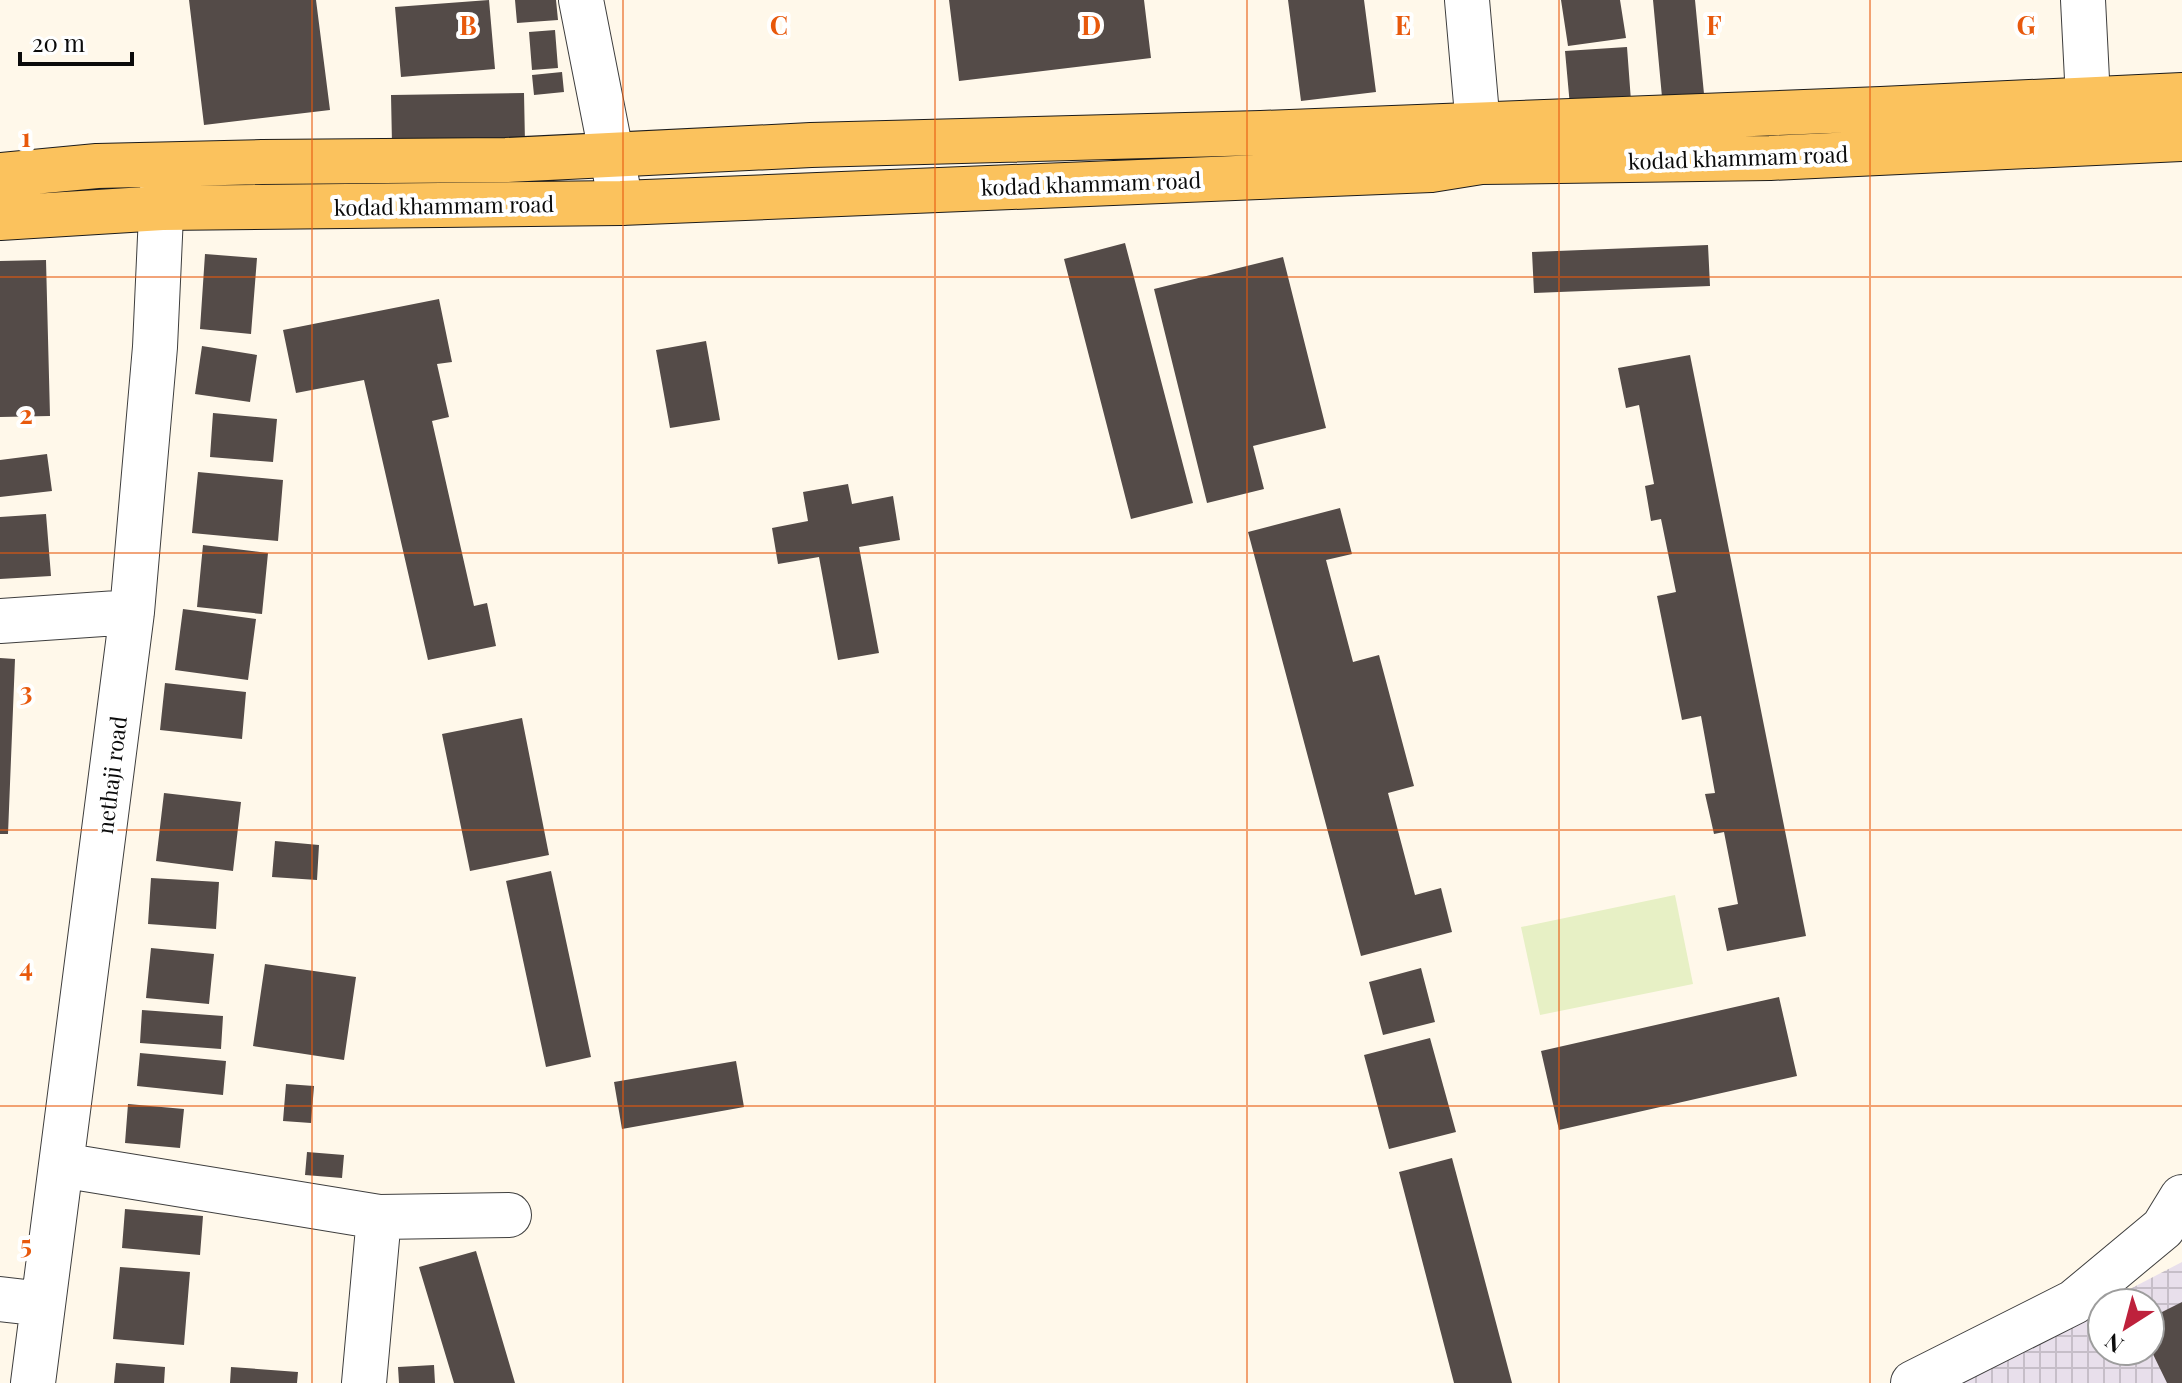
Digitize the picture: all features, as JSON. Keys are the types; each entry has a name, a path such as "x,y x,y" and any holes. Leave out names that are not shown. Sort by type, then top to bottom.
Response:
{"main road":[{"name":"kodad khammam road","path":"0,218 162,208 621,203 1431,170 1479,143 1881,109 2182,95"},
{"name":"kodad khammam road","path":"0,175 97,166 506,160 826,144 1261,133 1770,158 2182,139"}],"street":[{"path":"581,0 621,203"},
{"path":"1467,0 1479,143"},
{"path":"2083,0 2088,99"},
{"name":"nethaji road","path":"33,1383 132,612 155,347 164,164"},
{"path":"0,621 132,612"},
{"path":"61,1165 379,1217 509,1215"},
{"path":"1913,1383 2074,1302 2163,1228 2182,1197"},
{"path":"364,1383 379,1217"},
{"path":"0,1299 43,1304"}],"shaded area":[{"path":"2182,1262 2182,1383 1949,1383 2086,1312 2086,1367 2166,1367 2166,1287 2134,1287"}],"green space":[{"path":"1675,895 1693,984 1540,1015 1521,927"}],"building":[{"path":"189,0 316,0 330,110 204,125"},
{"path":"489,0 495,69 401,77 395,7"},
{"path":"515,0 556,0 558,20 517,23"},
{"path":"949,0 1144,0 1151,58 959,81"},
{"path":"1288,0 1364,0 1376,92 1301,101"},
{"path":"1561,0 1620,0 1626,38 1568,46"},
{"path":"1653,0 1695,0 1704,94 1662,97"},
{"path":"555,30 558,68 532,70 529,32"},
{"path":"1627,47 1631,101 1570,106 1565,51"},
{"path":"562,72 564,92 534,95 532,75"},
{"path":"524,93 525,143 392,144 391,95"},
{"path":"1125,243 1193,503 1131,519 1064,259"},
{"path":"1708,245 1710,286 1534,293 1532,252"},
{"path":"205,254 257,258 251,334 200,329"},
{"path":"1283,257 1326,428 1253,446 1264,489 1207,503 1154,289"},
{"path":"46,260 50,416 0,417 0,261"},
{"path":"439,299 452,362 437,364 449,417 432,421 474,606 487,603 496,646 428,660 364,380 296,393 283,330"},
{"path":"706,341 720,420 670,428 656,350"},
{"path":"202,346 257,355 250,402 195,394"},
{"path":"1690,355 1806,936 1727,951 1718,908 1738,904 1724,832 1714,834 1705,794 1715,793 1701,716 1682,720 1657,596 1676,592 1661,519 1651,521 1645,486 1654,484 1639,405 1626,408 1618,368"},
{"path":"213,413 277,419 273,462 210,457"},
{"path":"47,454 52,491 0,497 0,460"},
{"path":"198,472 283,480 278,541 192,533"},
{"path":"848,484 852,504 893,496 900,540 859,547 879,653 838,660 819,557 778,564 772,528 808,521 803,492"},
{"path":"1340,508 1352,554 1326,560 1353,662 1379,655 1414,786 1388,793 1415,895 1441,888 1452,932 1361,956 1248,532"},
{"path":"46,514 51,576 0,579 0,517"},
{"path":"203,545 268,553 262,614 197,607"},
{"path":"183,609 256,619 248,680 175,670"},
{"path":"0,658 15,659 8,834 0,834"},
{"path":"165,683 246,692 242,739 160,730"},
{"path":"522,718 549,855 470,871 442,734"},
{"path":"164,793 241,802 233,871 156,861"},
{"path":"275,841 319,845 317,880 272,877"},
{"path":"551,871 591,1057 546,1067 506,881"},
{"path":"151,878 219,882 216,929 148,924"},
{"path":"151,948 214,954 209,1004 146,998"},
{"path":"265,964 356,977 344,1060 253,1046"},
{"path":"1421,968 1435,1022 1383,1035 1369,982"},
{"path":"1779,997 1797,1076 1559,1130 1541,1051"},
{"path":"142,1010 223,1016 221,1049 140,1043"},
{"path":"1430,1038 1456,1132 1389,1149 1364,1055"},
{"path":"140,1053 226,1061 223,1095 137,1086"},
{"path":"736,1061 744,1107 622,1129 614,1082"},
{"path":"286,1084 314,1086 311,1123 283,1121"},
{"path":"128,1104 184,1109 180,1148 125,1143"},
{"path":"307,1152 344,1155 342,1178 305,1175"},
{"path":"1452,1158 1512,1383 1454,1383 1399,1172"},
{"path":"125,1209 203,1216 200,1255 122,1248"},
{"path":"476,1251 515,1383 454,1383 419,1267"},
{"path":"120,1267 190,1272 184,1345 113,1339"},
{"path":"2182,1302 2182,1383 2167,1383 2159,1367 2166,1367 2166,1310"},
{"path":"116,1363 165,1367 164,1383 114,1383"},
{"path":"434,1365 435,1383 399,1383 398,1367"},
{"path":"231,1367 298,1372 297,1383 230,1383"}]}
